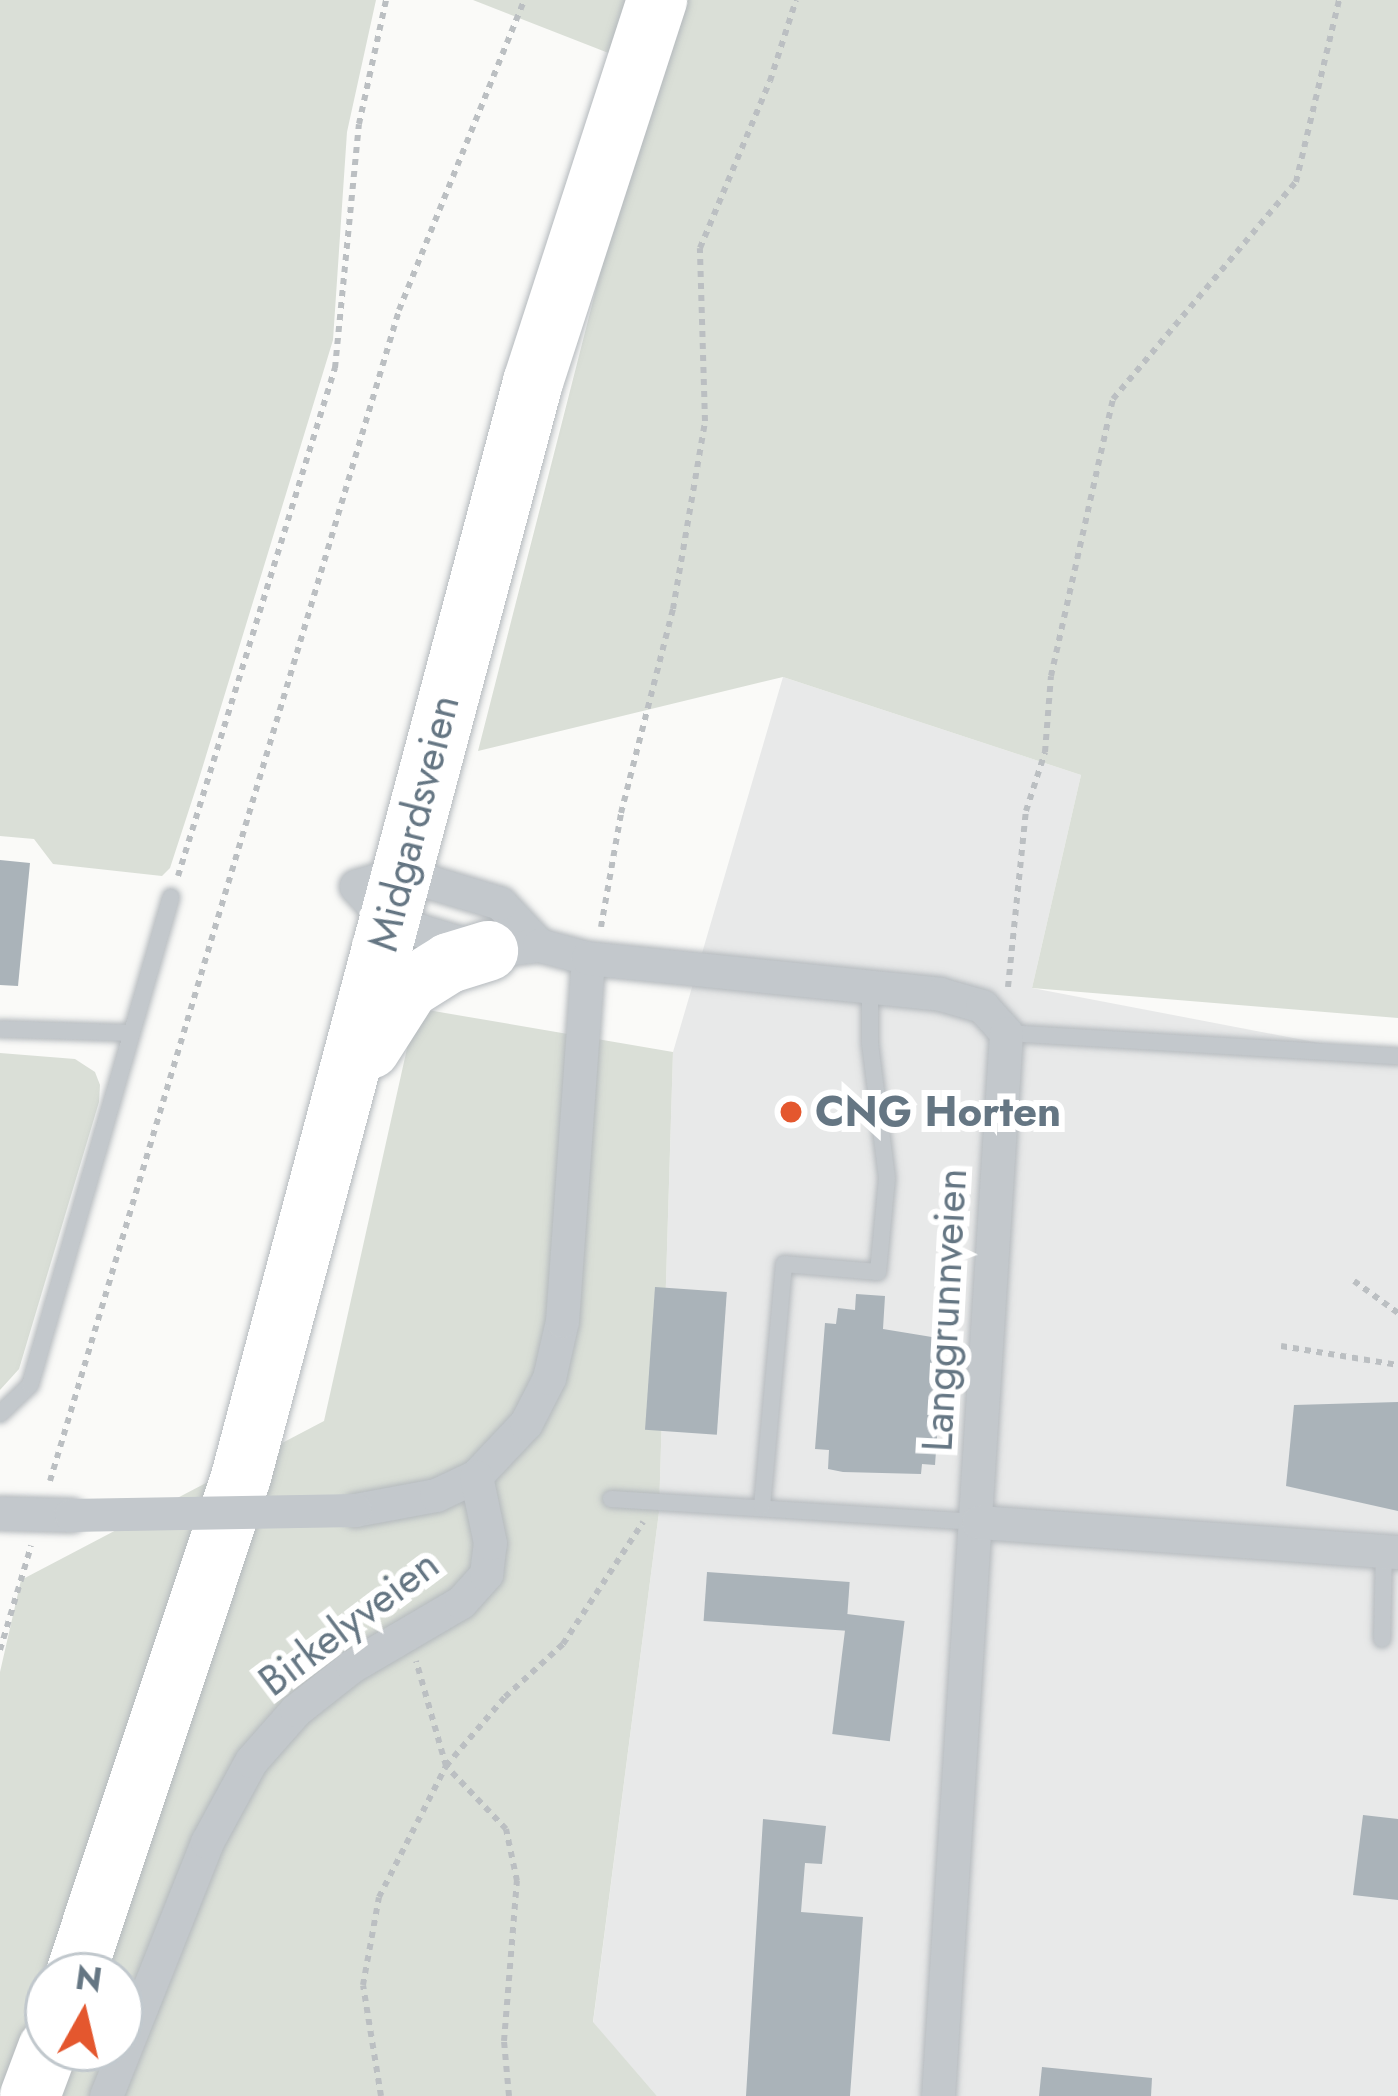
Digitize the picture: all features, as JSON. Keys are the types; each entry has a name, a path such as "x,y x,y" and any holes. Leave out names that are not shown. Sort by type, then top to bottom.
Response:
{"highway":[{"name":"Midgardsveien","path":"83,1952 180,1648 241,1477 345,1096 381,893 496,383 583,142 642,0"},
{"name":"Midgardsveien","path":"180,1648 212,1476 532,382 657,0"},
{"path":"345,1096 393,1006 409,988 449,963 513,948"}],"street":[{"path":"381,893 513,948 940,994 982,1006 1006,1033"},
{"path":"381,893 500,903 513,948"},
{"path":"0,1513 355,1510 436,1495 476,1476 526,1423 549,1378 562,1321 588,958"},
{"name":"Langgrunnveien","path":"938,2096 1006,1033"},
{"name":"Birkelyveien","path":"106,2096 207,1842 251,1761 314,1695 352,1666 409,1637 461,1602 486,1574 490,1543 476,1476"},
{"path":"978,1522 1391,1551"}],"lane":[{"path":"0,1414 30,1385 171,897"},
{"path":"762,1506 784,1264 878,1272 887,1178 870,1044 870,987"},
{"path":"0,1029 131,1033"},
{"path":"1006,1033 1398,1056"},
{"path":"611,1499 978,1522"},
{"path":"1382,1639 1391,1551"}],"path":[{"path":"171,897 335,368 359,124 386,0"},
{"path":"0,1650 56,1515 399,310 524,0"},
{"path":"588,958 604,919 620,813 673,609 705,421 700,248 770,81 796,0"},
{"path":"1006,1033 1026,811 1045,752 1051,676 1113,399 1296,182 1339,0"},
{"path":"1354,1281 1398,1313"},
{"path":"1281,1346 1398,1365"},
{"path":"381,2096 364,1984 379,1897 446,1766 505,1697 563,1644 658,1499"},
{"path":"409,1637 446,1766 506,1829 517,1881 504,2041 509,2096"}],"shaded area":[{"path":"0,0 376,0 347,132 333,340 198,782 170,868 162,876 53,864 34,839 0,836"},
{"path":"473,0 1398,0 1398,1018 1032,988 1081,775 783,677 478,751 652,70"},
{"path":"783,677 1081,775 1032,988 1398,1058 1398,2096 657,2096 593,2023 659,1512 673,1052"},
{"path":"416,1008 673,1052 659,1512 593,2022 657,2096 0,2096 0,1672 21,1580 324,1421"},
{"path":"0,1053 75,1059 95,1072 100,1085 99,1102 19,1369 0,1390"}],"building":[{"path":"0,860 30,863 18,986 0,985"},
{"path":"655,1287 727,1292 717,1435 645,1430"},
{"path":"856,1294 885,1296 883,1329 944,1339 935,1465 922,1464 921,1474 828,1469 829,1450 815,1449 825,1323 836,1324 838,1308 855,1310"},
{"path":"1398,1402 1398,1511 1286,1486 1294,1405"},
{"path":"707,1572 850,1582 846,1631 704,1621"},
{"path":"847,1614 905,1621 890,1741 832,1734"},
{"path":"1363,1815 1398,1819 1398,1900 1353,1895"},
{"path":"763,1819 826,1826 822,1864 805,1863 801,1912 863,1917 850,2096 746,2096"},
{"path":"1042,2067 1152,2078 1151,2096 1039,2096"}],"place":[{"name":"CNG Horten","path":"791,1112"}]}
